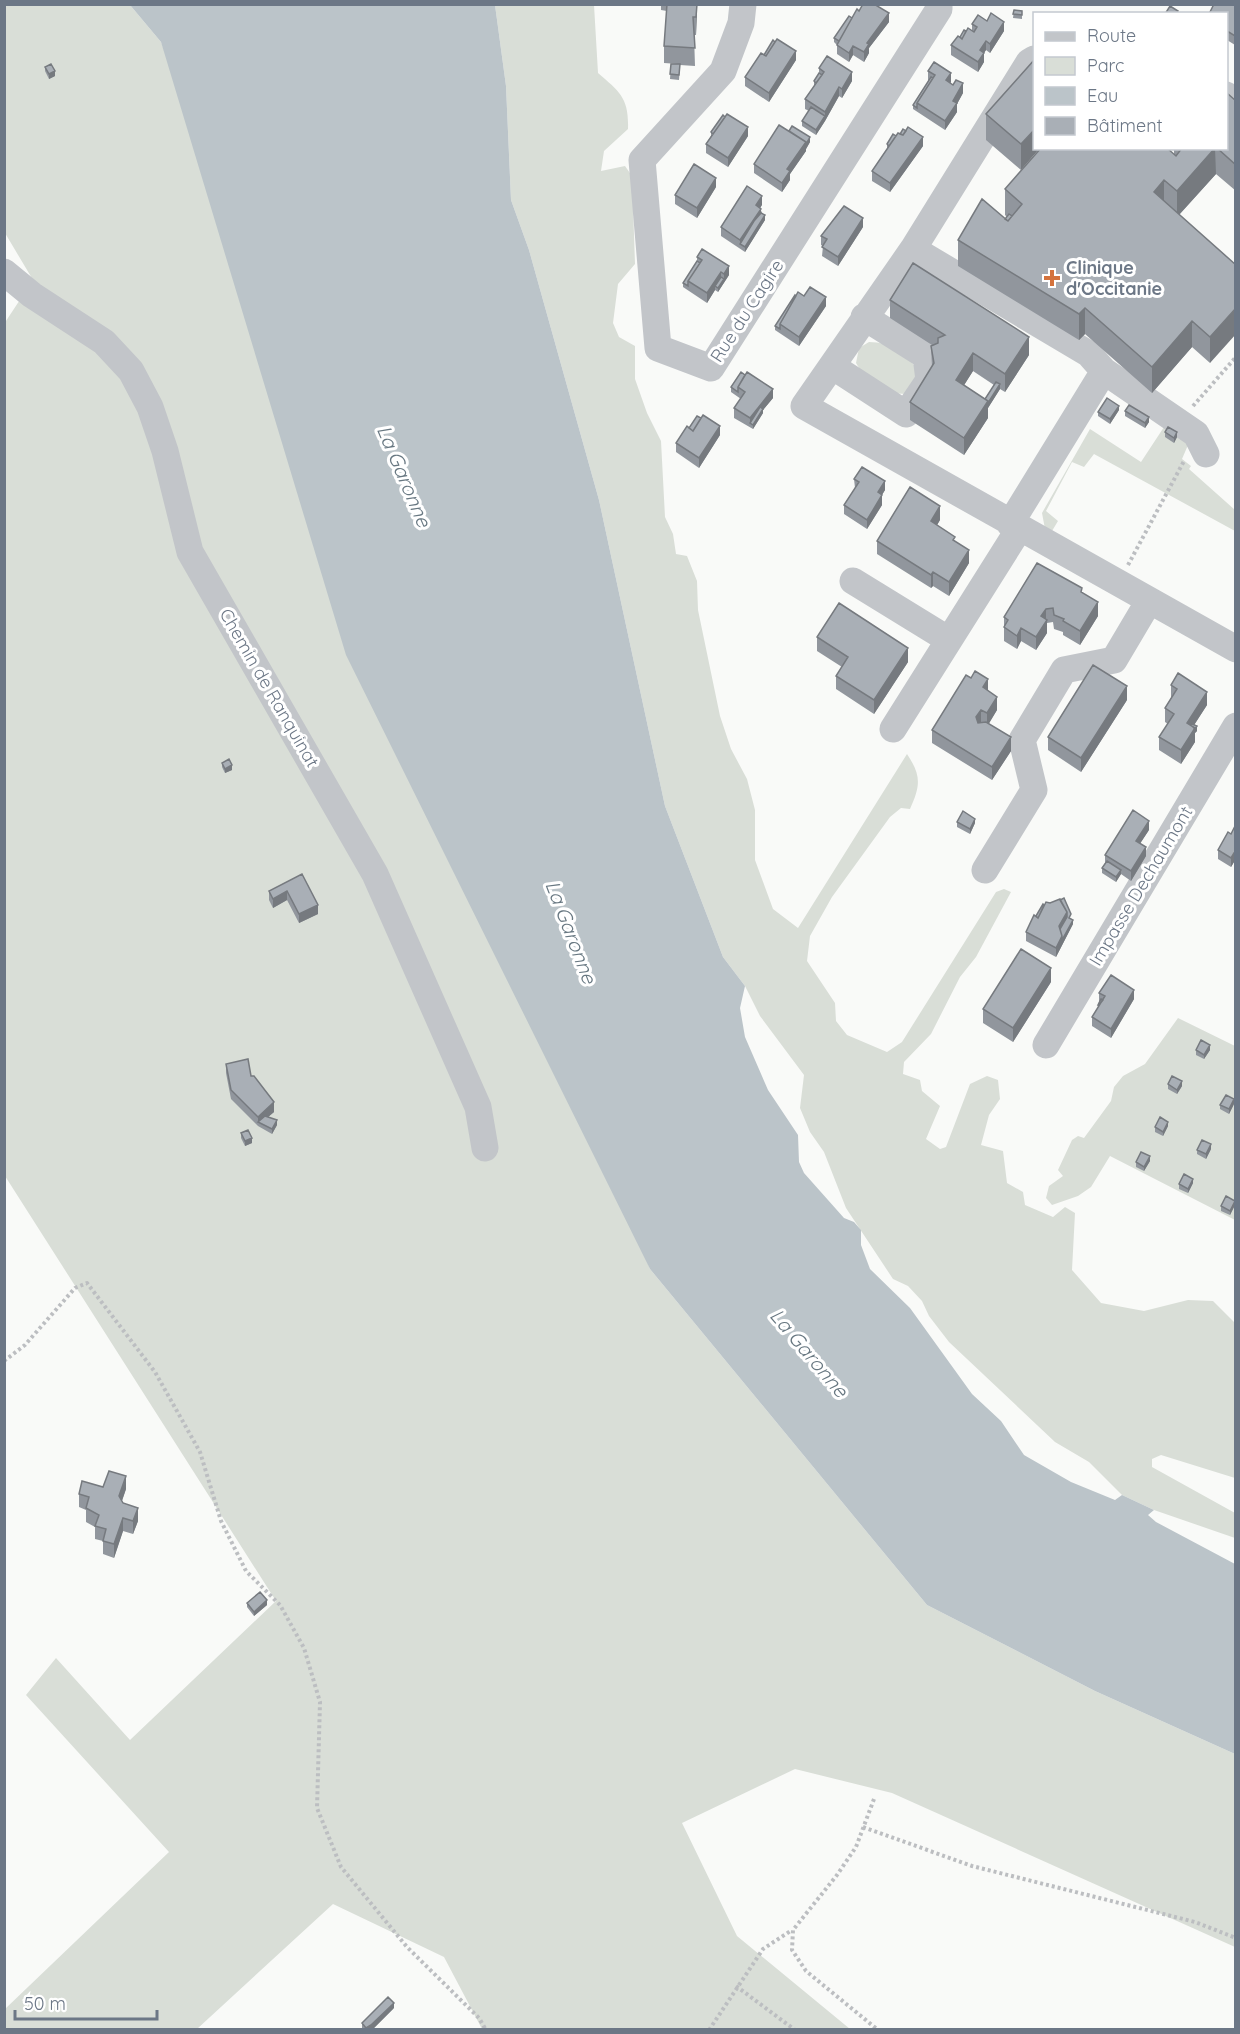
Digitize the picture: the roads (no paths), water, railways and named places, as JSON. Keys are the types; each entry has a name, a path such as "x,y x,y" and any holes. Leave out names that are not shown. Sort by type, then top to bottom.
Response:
{"street":[{"name":"Rue du Cagire","path":"743,4 741,23 723,71 642,160 658,348 711,369 940,6"},
{"path":"1033,60 1029,62 913,249 864,316 804,406 1236,648"},
{"path":"913,249 1089,354 1104,371 1196,435 1197,454"},
{"name":"Chemin de Ranquinat","path":"4,272 32,295 104,342 131,371 150,407 165,451 190,552 375,874 478,1107 485,1148"},
{"path":"832,366 906,414 929,380 926,356 864,316"},
{"path":"893,729 949,640 1104,371"},
{"path":"853,581 949,640"},
{"path":"985,870 1034,790 1022,740 1064,670 1114,660 1149,601"},
{"name":"Impasse Dechaumont","path":"1046,1045 1236,726"}],"water":[{"name":"La Garonne","path":"130,5 495,5 506,86 511,200 529,250 599,500 665,806 723,957 745,986 740,1008 745,1037 768,1090 798,1135 799,1162 804,1173 844,1218 854,1222 861,1230 861,1245 870,1269 910,1308 972,1394 1001,1421 1024,1455 1071,1482 1115,1500 1122,1495 1154,1510 1148,1515 1156,1522 1235,1564 1235,1754 1095,1691 927,1605 650,1269 346,655 161,42"}],"place":[{"name":"Clinique d'Occitanie","path":"1052,278"}]}
